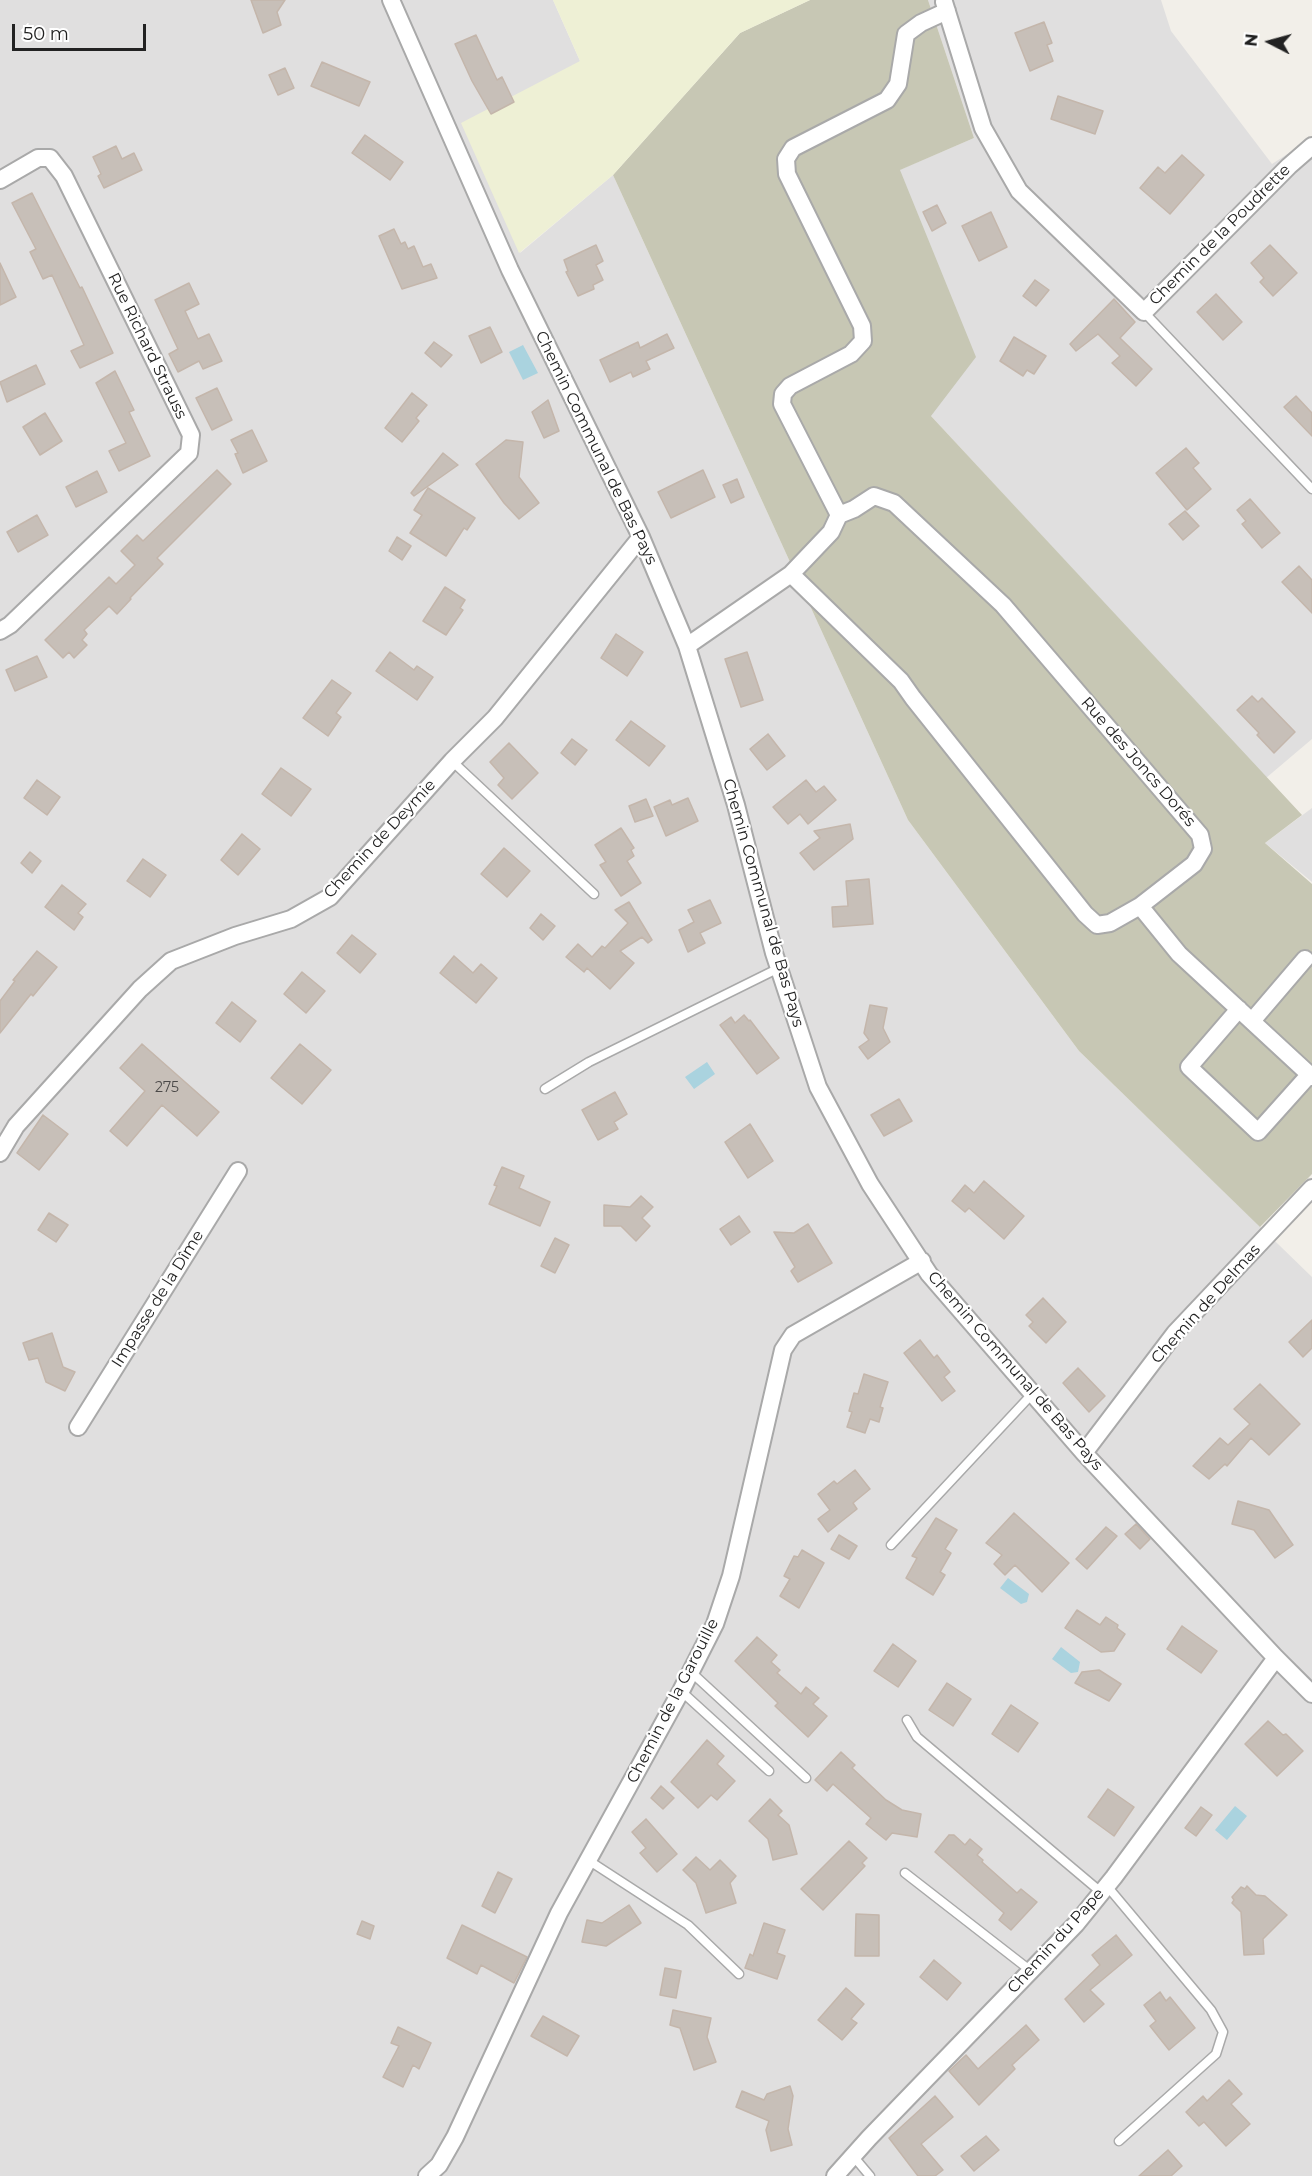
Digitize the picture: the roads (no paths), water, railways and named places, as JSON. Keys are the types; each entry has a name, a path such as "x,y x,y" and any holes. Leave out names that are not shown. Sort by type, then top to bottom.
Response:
{"street":[{"name":"Chemin Communal de Bas Pays","path":"390,0 510,270 640,537 687,646 736,806 779,968 818,1087 870,1184 929,1274 1084,1454 1312,1694"},
{"name":"Chemin de la Poudrette","path":"945,5 983,128 1019,191 1144,312 1289,166 1312,146"},
{"path":"687,646 791,574 831,532 839,515 782,404 783,394 790,386 851,354 863,341 862,326 787,174 786,159 793,148 886,100 897,84 906,34 945,5"},
{"name":"Rue Richard Strauss","path":"0,180 38,158 50,158 64,176 191,435 189,453 10,625 0,631"},
{"name":"Rue des Joncs Dorés","path":"791,574 901,681 912,698 1085,914 1097,925 1110,923 1140,906 1194,864 1203,849 1200,835 1003,604 894,503 874,496 854,509 839,515"},
{"name":"Chemin de Deymie","path":"0,1153 15,1126 140,989 171,961 235,936 291,919 330,897 452,761 495,718 640,537"},
{"path":"1140,906 1179,954 1239,1009 1252,1021 1311,1076 1257,1132 1189,1066 1239,1009"},
{"path":"1252,1021 1305,959"},
{"name":"Impasse de la Dîme","path":"78,1427 238,1170"},
{"name":"Chemin de Delmas","path":"1084,1454 1175,1333 1312,1188"},
{"name":"Chemin de la Garouille","path":"427,2176 439,2165 455,2137 559,1912 681,1691 715,1624 731,1576 783,1350 793,1335 922,1261"},
{"name":"Chemin du Pape","path":"835,2176 1076,1924 1276,1658"}],"lane":[{"path":"1144,312 1312,489"},
{"path":"452,761 594,894"},
{"path":"545,1089 589,1062 779,968"},
{"path":"891,1545 1033,1393"},
{"path":"691,1672 806,1778"},
{"path":"681,1691 769,1772"},
{"path":"907,1720 917,1737 1104,1889 1211,2010 1224,2032 1216,2055 1119,2141"},
{"path":"588,1860 688,1926 739,1974"},
{"path":"905,1873 1031,1971"},
{"path":"854,2157 870,2176"}],"water":[{"path":"523,345 538,373 523,380 509,352"},
{"path":"707,1062 715,1074 694,1089 685,1077"},
{"path":"1008,1578 1029,1594 1027,1602 1021,1604 1000,1588"},
{"path":"1061,1647 1080,1662 1078,1672 1071,1673 1052,1659"},
{"path":"1235,1806 1247,1816 1227,1840 1215,1830"}]}
